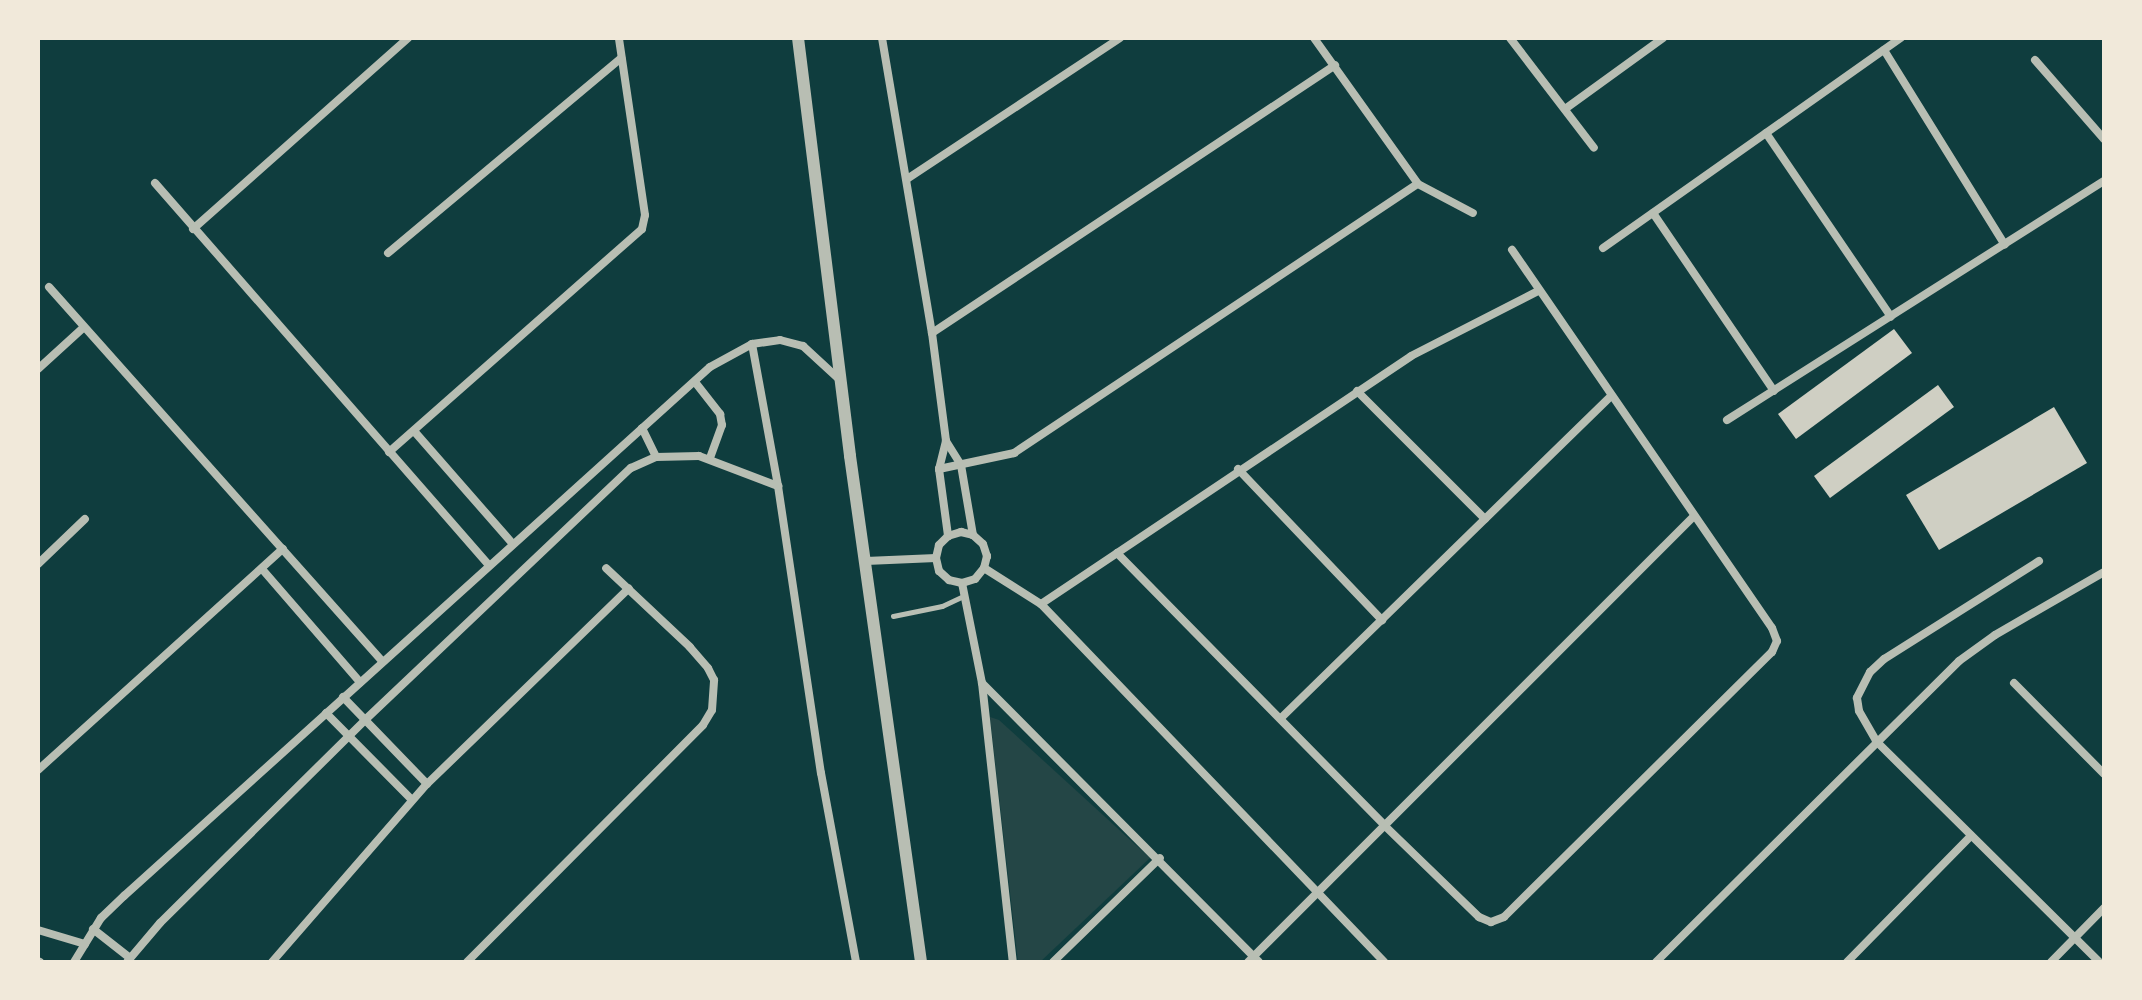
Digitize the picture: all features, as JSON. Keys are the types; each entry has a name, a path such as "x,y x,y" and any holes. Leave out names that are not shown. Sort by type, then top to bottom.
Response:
{"street":[{"path":"193,229 408,38"},
{"path":"389,452 642,229 645,215 619,38"},
{"path":"798,38 841,382 921,962"},
{"path":"882,38 932,333 946,441 939,469 948,536"},
{"path":"907,179 1120,38"},
{"path":"1314,38 1418,184 1473,213"},
{"path":"1510,38 1594,148"},
{"path":"1565,109 1663,38"},
{"path":"1603,248 1901,38"},
{"path":"1884,50 2005,245"},
{"path":"388,253 621,58"},
{"path":"2035,60 2104,139"},
{"path":"932,333 1335,65"},
{"path":"1766,133 1891,317"},
{"path":"1727,420 2104,181"},
{"path":"155,183 488,564"},
{"path":"939,469 1014,453 1418,184"},
{"path":"1653,213 1774,391"},
{"path":"1117,553 1385,826 1479,917 1491,922 1504,917 1772,652 1775,634 1512,250"},
{"path":"49,287 382,661"},
{"path":"1041,604 1357,391 1438,341 1538,291"},
{"path":"38,369 84,327"},
{"path":"74,962 93,929 124,896 488,564 710,367 752,344 768,340 792,342 815,357 841,382"},
{"path":"752,344 778,486 821,773 856,962"},
{"path":"695,382 720,414 722,425 710,458"},
{"path":"1357,391 1485,519"},
{"path":"1281,718 1611,396"},
{"path":"642,428 656,457"},
{"path":"414,431 512,543"},
{"path":"946,441 961,465 973,535"},
{"path":"93,929 128,960 365,720 620,476 656,457 685,455 710,458 778,486"},
{"path":"1238,469 1382,620"},
{"path":"982,683 1160,858 1253,960 1693,517"},
{"path":"38,564 85,519"},
{"path":"961,532 973,535 983,544 987,556 984,568 975,579 962,583 949,580 939,571 936,558 939,545 948,536 961,532"},
{"path":"38,770 283,549"},
{"path":"866,561 936,558"},
{"path":"2039,561 1884,659 1870,672 1857,698 1859,711 1876,741 2099,962"},
{"path":"467,962 703,725 712,710 714,680 708,668 606,568"},
{"path":"984,568 1041,604 1384,962"},
{"path":"262,569 360,682"},
{"path":"1656,962 1876,741 1975,649 2102,575"},
{"path":"962,583 982,683 1013,962"},
{"path":"272,962 427,784 629,588"},
{"path":"2014,683 2104,774"},
{"path":"343,697 427,784"},
{"path":"326,713 412,800"},
{"path":"1847,962 1971,836"},
{"path":"1053,962 1160,858"},
{"path":"2051,962 2104,908"},
{"path":"38,930 85,944"}],"lane":[{"path":"893,616 942,606 963,596"}],"shaded area":[{"path":"990,717 999,720 1150,858 1040,962 1018,962"}],"building":[{"path":"1894,329 1912,353 1796,439 1778,414"},
{"path":"1938,385 1954,407 1830,498 1814,476"},
{"path":"2054,407 2087,463 1939,550 1906,495"}]}
